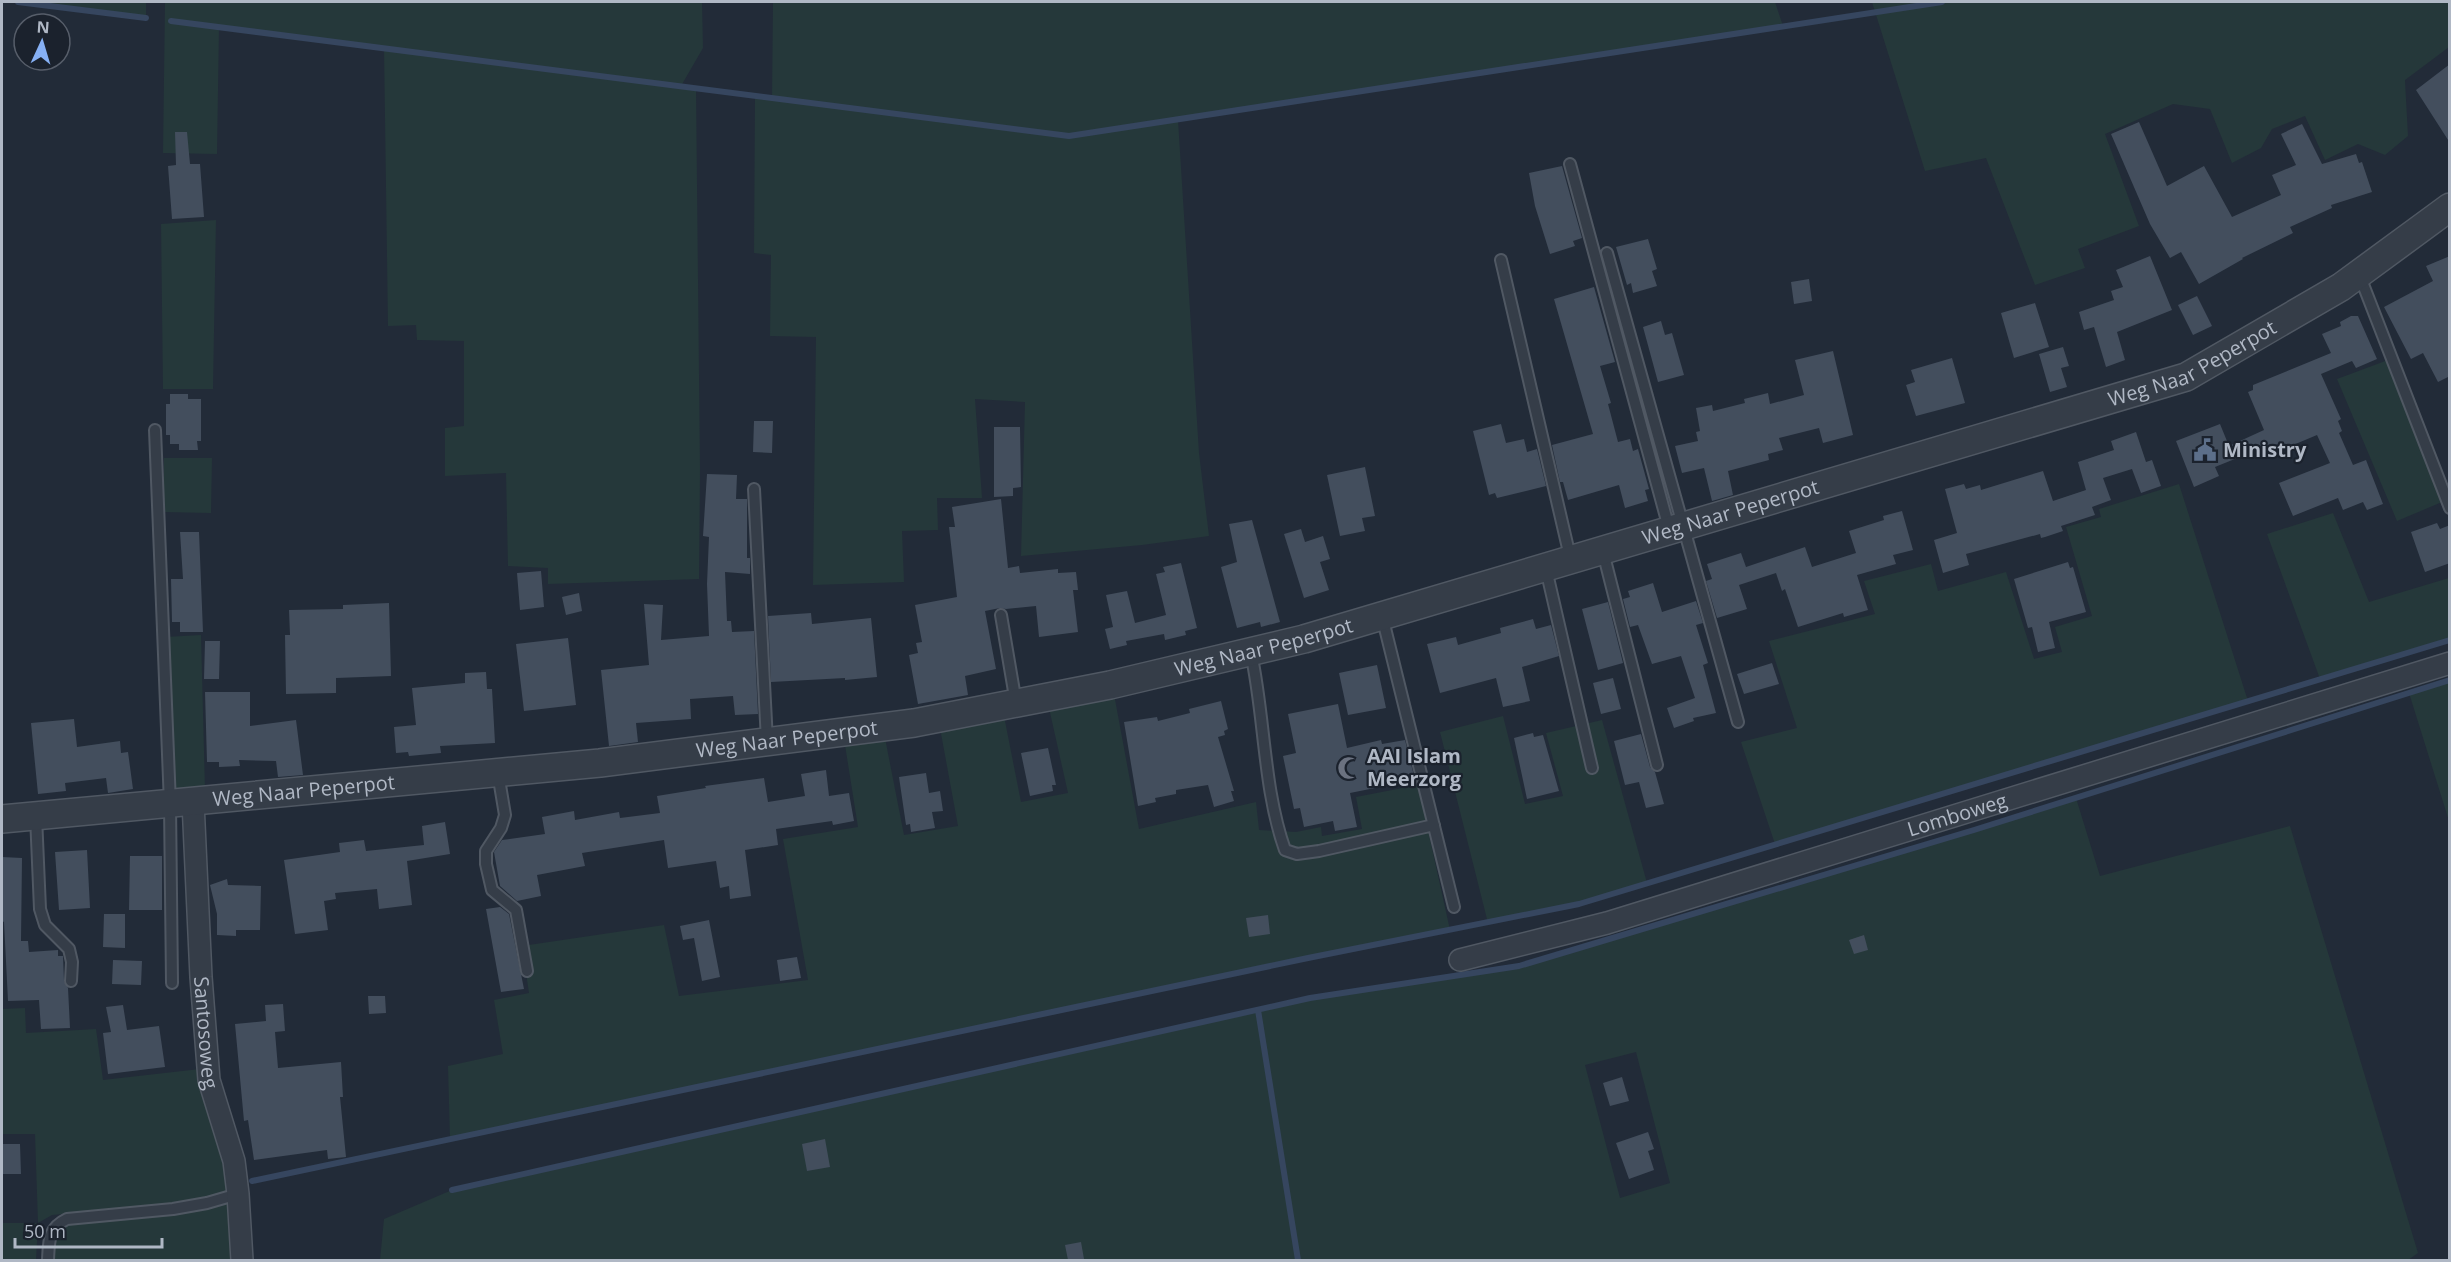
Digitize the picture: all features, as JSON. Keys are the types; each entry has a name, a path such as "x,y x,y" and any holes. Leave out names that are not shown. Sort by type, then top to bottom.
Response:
{"street":[{"name":"Weg Naar Peperpot","path":"2,819 600,763 914,723 1110,685 1304,639 2186,377 2342,287 2450,207"},
{"name":"Lomboweg","path":"1461,960 1607,923 2450,663"},
{"name":"Santosoweg","path":"182,803 201,977 209,1080 234,1161 242,1260"}],"lane":[{"path":"1570,164 1676,530 1738,722"},
{"path":"1607,253 1676,530"},
{"path":"1501,260 1558,565 1592,768"},
{"path":"2359,274 2450,508"},
{"path":"155,430 182,803 172,983"},
{"path":"754,489 767,742"},
{"path":"1603,551 1657,765"},
{"path":"1001,615 1016,703"},
{"path":"1382,616 1454,907"},
{"path":"1251,652 1258,684 1274,813 1284,850 1297,854 1319,851 1434,825"},
{"path":"498,773 505,815 501,828 486,851 486,864 492,890 496,896 512,904 516,910 527,971"},
{"path":"36,816 40,909 45,926 69,949 72,962 71,981"},
{"path":"48,1260 49,1236 53,1229 67,1219 173,1209 238,1194"}],"shaded area":[{"path":"18,2 146,2 146,18"},
{"path":"165,2 702,2 703,48 681,86 696,88 699,579 548,584 548,568 508,566 506,473 445,476 445,428 464,426 464,341 417,340 416,325 388,326 384,48 219,27 217,154 163,153"},
{"path":"773,2 1775,2 1783,26 1178,120 1199,453 1209,536 1142,545 1021,556 1025,402 975,399 982,498 937,498 938,530 902,531 904,582 813,585 816,337 770,336 771,255 754,253 755,96 772,98"},
{"path":"1872,2 2449,2 2449,47 2405,80 2408,136 2385,155 2358,144 2325,160 2305,116 2272,129 2261,148 2232,163 2210,109 2173,104 2105,134 2139,226 2078,249 2085,268 2035,285 1986,158 1925,171"},
{"path":"216,220 213,389 163,389 161,224"},
{"path":"2388,360 2442,502 2397,521 2337,379"},
{"path":"164,458 212,458 211,513 164,512"},
{"path":"2179,484 2248,701 1775,844 1741,742 1797,728 1769,641 1875,614 1864,581 1931,564 1938,591 2006,572 2034,659 2062,652 2055,627 2092,616 2066,527 2101,517 2099,509"},
{"path":"2333,513 2369,602 2449,578 2449,640 2320,679 2267,534"},
{"path":"201,635 205,790 172,794 165,637"},
{"path":"2450,680 2449,821 2409,693"},
{"path":"1114,694 1139,829 1256,802 1259,830 1296,832 1321,827 1322,836 1362,829 1356,797 1418,785 1450,930 450,1139 448,1066 503,1054 494,1000 529,993 522,946 664,925 679,996 808,980 783,839 858,827 845,745 885,738 904,835 958,826 940,728 1004,716 1021,802 1068,793 1049,708"},
{"path":"1503,716 1525,804 1563,796 1546,733 1602,720 1647,883 1579,904 1488,923 1440,732"},
{"path":"2076,798 2100,876 2290,826 2418,1253 2408,1260 380,1260 384,1219 452,1190 1310,998 1519,966","holes":["1636,1052 1670,1183 1620,1198 1585,1065"]},
{"path":"25,1008 26,1033 96,1029 103,1080 200,1069 232,1191 172,1204 52,1215 38,1223 35,1134 2,1134 2,1009"},
{"path":"234,1202 236,1260 53,1260 58,1236 67,1223 193,1211"},
{"path":"2,1223 38,1223 36,1260 2,1260"}],"building":[{"path":"2450,64 2450,143 2416,90"},
{"path":"2139,122 2167,186 2204,166 2232,217 2281,195 2272,175 2296,165 2281,134 2302,124 2322,164 2356,154 2359,163 2362,162 2372,192 2331,205 2332,208 2290,227 2293,233 2242,258 2199,284 2181,252 2170,258 2150,224 2111,134"},
{"path":"175,132 187,132 190,164 200,164 204,217 172,219 168,166 176,165"},
{"path":"1562,166 1582,238 1573,241 1575,246 1550,254 1535,206 1529,173"},
{"path":"1648,239 1657,269 1652,271 1657,286 1633,293 1631,283 1627,285 1616,247"},
{"path":"2150,256 2172,310 2117,332 2125,360 2106,367 2094,327 2084,330 2079,312 2114,300 2111,291 2123,287 2116,270"},
{"path":"2450,256 2450,376 2438,382 2423,353 2411,359 2384,307 2433,281 2426,266"},
{"path":"1809,279 1812,301 1794,304 1791,282"},
{"path":"1594,287 1615,362 1600,366 1611,403 1608,404 1618,442 1630,439 1633,451 1638,449 1649,489 1645,490 1648,501 1625,508 1619,485 1568,500 1563,482 1560,482 1552,445 1593,434 1554,299"},
{"path":"2197,296 2212,326 2193,335 2178,305"},
{"path":"2035,303 2049,347 2014,358 2001,313"},
{"path":"2351,316 2358,316 2377,359 2356,368 2352,361 2321,374 2341,419 2338,421 2342,431 2339,433 2353,465 2366,460 2383,504 2367,510 2363,502 2343,510 2338,498 2293,516 2279,483 2330,463 2317,435 2260,459 2257,450 2215,467 2219,476 2194,487 2176,441 2220,424 2229,446 2264,430 2248,392 2253,390 2253,385 2331,353 2322,334 2341,326 2340,322"},
{"path":"1661,321 1665,335 1672,333 1684,375 1658,382 1643,327"},
{"path":"2063,347 2069,366 2061,368 2067,387 2050,392 2039,354"},
{"path":"1833,351 1853,435 1823,443 1819,428 1779,438 1783,450 1768,454 1769,460 1728,471 1733,495 1712,501 1704,468 1682,473 1675,446 1698,441 1696,432 1700,431 1696,408 1712,405 1713,411 1745,403 1744,399 1768,393 1770,404 1804,395 1795,360"},
{"path":"1952,358 1965,403 1916,416 1906,385 1915,382 1911,370"},
{"path":"170,394 188,394 188,399 201,399 201,441 197,441 198,450 179,450 179,444 170,444 170,435 166,435 166,404 170,404"},
{"path":"754,421 773,421 772,453 753,452"},
{"path":"1501,424 1506,443 1524,439 1527,452 1537,449 1546,486 1497,498 1495,493 1489,495 1473,431"},
{"path":"994,427 1020,427 1021,487 1013,488 1013,496 994,497"},
{"path":"2136,432 2146,462 2152,460 2161,486 2141,493 2132,469 2103,478 2111,500 2092,507 2095,515 2061,526 2063,531 2045,537 2041,538 2040,534 1966,554 1969,565 1943,573 1934,540 1957,533 1945,489 1964,484 1966,489 1980,485 1981,490 2043,471 2053,501 2086,490 2078,462 2114,450 2111,441"},
{"path":"1365,467 1375,516 1362,518 1365,531 1340,536 1327,475"},
{"path":"707,474 737,475 736,499 747,499 747,558 750,558 750,574 725,572 727,621 731,621 732,632 754,631 758,714 735,715 733,696 690,699 691,719 636,723 638,742 609,746 601,670 649,665 644,604 663,605 661,640 709,636 707,584 709,537 703,536"},
{"path":"1001,499 1008,568 1019,566 1020,573 1058,569 1058,573 1076,572 1078,590 1073,590 1078,632 1039,637 1036,606 985,611 996,669 965,676 968,695 918,704 909,655 918,653 916,643 922,642 915,605 957,597 949,527 955,527 952,507"},
{"path":"1902,511 1913,550 1893,555 1896,564 1857,575 1868,610 1844,617 1843,613 1798,627 1785,589 1782,591 1776,573 1739,585 1747,609 1717,618 1706,581 1712,579 1707,564 1741,553 1746,567 1805,547 1812,567 1856,553 1849,531 1884,520 1883,516"},
{"path":"1252,520 1280,622 1261,627 1260,622 1237,628 1221,567 1237,562 1229,524"},
{"path":"2437,523 2440,529 2450,525 2450,563 2425,572 2411,532"},
{"path":"1301,529 1305,542 1323,536 1330,559 1320,562 1329,590 1304,598 1284,534"},
{"path":"180,532 199,532 203,632 180,632 180,622 172,622 171,579 183,579"},
{"path":"2068,562 2070,568 2073,567 2086,612 2049,622 2055,648 2038,652 2032,627 2028,628 2014,579"},
{"path":"1181,563 1197,628 1185,631 1186,635 1165,640 1164,634 1126,641 1127,645 1110,649 1105,629 1113,627 1106,595 1127,591 1135,623 1166,615 1156,574 1165,572 1163,567"},
{"path":"541,571 544,607 520,610 517,573"},
{"path":"1653,583 1662,612 1696,601 1703,623 1696,625 1708,663 1703,665 1716,713 1693,718 1694,721 1674,728 1667,708 1695,698 1681,656 1652,664 1638,625 1630,627 1623,599 1630,597 1628,591"},
{"path":"579,593 582,611 566,615 562,597"},
{"path":"1608,602 1623,663 1598,670 1582,609"},
{"path":"389,603 391,676 336,678 336,693 286,694 285,635 290,635 289,610 343,609 343,605"},
{"path":"811,613 812,624 871,618 877,677 771,682 768,616"},
{"path":"1533,619 1536,629 1551,625 1559,656 1522,667 1530,701 1503,707 1496,678 1440,693 1427,644 1456,637 1458,645 1501,633 1500,628"},
{"path":"568,638 576,705 524,711 516,644"},
{"path":"205,641 220,641 219,679 204,679"},
{"path":"1772,663 1779,684 1744,694 1737,674"},
{"path":"1377,665 1386,708 1348,715 1339,673"},
{"path":"486,672 487,689 492,689 495,743 440,746 441,753 409,756 408,752 396,753 394,727 416,725 412,688 465,683 465,673"},
{"path":"1613,678 1621,709 1601,714 1593,683"},
{"path":"205,692 250,692 250,726 296,720 303,775 278,777 276,761 239,760 240,766 219,767 219,762 207,762"},
{"path":"1221,701 1228,729 1224,731 1225,735 1218,737 1234,791 1231,791 1234,801 1214,807 1208,785 1176,790 1176,794 1155,798 1156,802 1138,806 1124,722 1157,717 1158,721 1190,713 1189,709"},
{"name":"AAI Islam Meerzorg","path":"1338,704 1347,748 1381,740 1382,744 1405,740 1415,780 1350,793 1357,827 1335,831 1333,821 1304,827 1300,808 1294,809 1283,756 1296,753 1288,714"},
{"path":"74,719 77,747 120,741 121,753 128,752 133,789 108,793 106,778 65,783 66,791 38,794 31,723"},
{"path":"1533,733 1534,737 1543,735 1559,791 1527,799 1514,738"},
{"path":"1641,734 1664,804 1646,808 1639,782 1625,785 1614,741"},
{"path":"1048,748 1056,785 1052,785 1053,791 1030,796 1021,753"},
{"path":"826,770 829,796 849,793 854,821 833,825 832,821 776,829 778,845 745,850 751,896 730,899 729,886 720,888 716,861 668,868 664,840 582,853 585,866 537,875 541,896 517,901 500,886 494,852 502,840 545,834 542,817 574,811 575,820 619,812 620,818 660,813 657,796 706,788 705,786 764,778 768,802 805,796 801,774"},
{"path":"926,773 929,793 940,791 943,811 932,812 935,828 911,832 910,824 906,825 899,777"},
{"path":"445,822 450,854 407,861 412,905 379,909 377,889 335,893 336,899 324,901 328,930 295,934 284,860 340,852 339,843 364,840 366,851 424,845 422,826"},
{"path":"87,850 90,908 59,910 55,852"},
{"path":"130,856 162,856 162,910 129,910"},
{"path":"2,857 22,858 21,941 28,941 29,952 58,950 58,956 63,956 64,981 68,988 70,1028 41,1029 39,1000 8,1001 4,922 2,921"},
{"path":"227,879 228,885 261,886 260,930 236,930 236,936 217,935 217,914 210,885"},
{"path":"500,907 509,914 524,989 501,992 486,909"},
{"path":"104,914 125,914 125,948 103,947"},
{"path":"1268,915 1270,934 1249,937 1246,918"},
{"path":"709,920 720,977 702,981 694,938 683,940 680,926"},
{"path":"1864,935 1868,950 1854,954 1849,940"},
{"path":"797,957 801,978 780,981 777,960"},
{"path":"113,960 142,961 141,985 112,984"},
{"path":"368,996 385,996 386,1013 369,1014"},
{"path":"283,1004 285,1031 275,1032 278,1068 341,1062 343,1097 340,1097 346,1157 328,1159 327,1150 254,1160 248,1120 244,1121 235,1024 266,1021 265,1005"},
{"path":"123,1005 127,1030 159,1026 165,1067 108,1074 103,1033 111,1032 106,1007"},
{"path":"1622,1077 1629,1101 1610,1106 1603,1083"},
{"path":"1648,1132 1654,1149 1648,1151 1654,1170 1629,1179 1616,1143"},
{"path":"825,1139 830,1167 807,1171 802,1144"},
{"path":"2,1144 20,1144 21,1174 2,1174"},
{"path":"1081,1242 1084,1259 1068,1260 1065,1245"}],"waterway":[{"path":"18,2 146,18"},
{"path":"171,21 1069,136 1942,2"},
{"path":"252,1181 1308,958 1579,904 2450,640"},
{"path":"452,1190 1310,998 1519,966 1974,830 2450,680"},
{"path":"1258,1010 1298,1260"}],"place":[{"name":"Ministry","path":"2205,450"},
{"name":"AAI Islam Meerzorg","path":"1349,768"}]}
